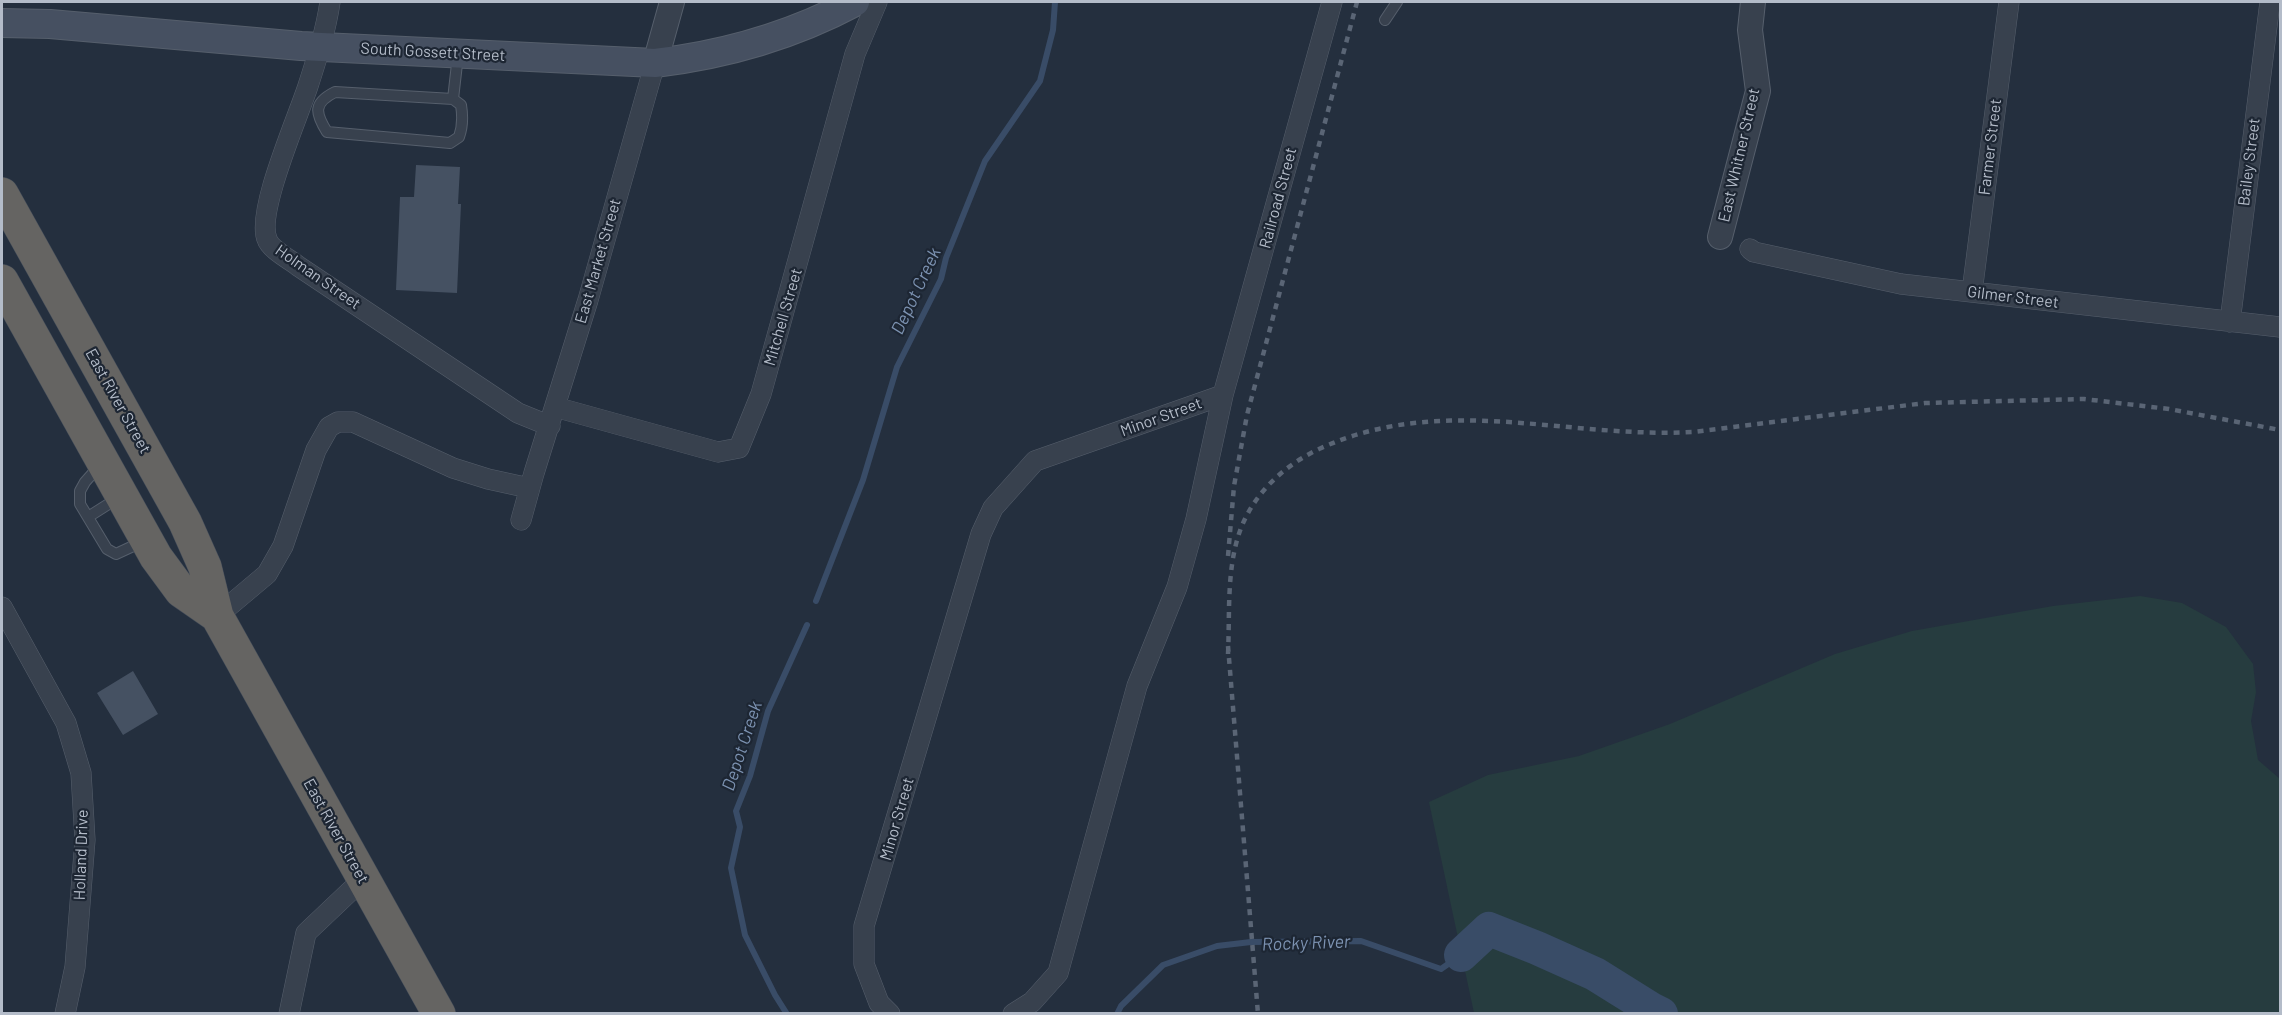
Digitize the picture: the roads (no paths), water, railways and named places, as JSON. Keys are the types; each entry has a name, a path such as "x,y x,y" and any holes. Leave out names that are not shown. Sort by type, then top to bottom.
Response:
{"highway":[{"name":"East River Street","path":"2,194 185,522 205,567 218,616 439,1014"},
{"name":"East River Street","path":"2,281 147,539 181,591 218,616"}],"main road":[{"name":"South Gossett Street","path":"2,23 50,24 319,47 655,63 698,58 748,45 826,17 855,2"},
{"path":"2,15 50,24"}],"street":[{"name":"Holman Street","path":"330,2 327,22 308,86 274,182 264,226 267,242 297,266 518,413 552,416"},
{"name":"East Market Street","path":"521,520 588,300 672,2"},
{"name":"Mitchell Street","path":"552,416 718,452 739,448 761,394 855,54 877,2"},
{"name":"Railroad Street","path":"1223,395 1332,2"},
{"name":"East Whitner Street","path":"1720,237 1758,91 1750,30 1753,2"},
{"name":"Farmer Street","path":"1972,292 2008,2"},
{"name":"Bailey Street","path":"2230,322 2270,2"},
{"name":"Gilmer Street","path":"1750,249 1754,252 1901,284 2280,327"},
{"name":"Minor Street","path":"1013,1014 1032,1002 1058,973 1113,766 1137,686 1177,587 1196,519 1223,395"},
{"name":"Minor Street","path":"890,1014 879,1003 864,964 864,926 981,534 993,508 1035,461 1223,395"},
{"path":"218,616 267,574 283,546 316,450 329,427 338,422 353,423 453,468 529,488"},
{"name":"Holland Drive","path":"2,607 66,723 81,773 85,840 75,967 65,1014"},
{"path":"289,1014 306,933 363,879"}],"lane":[{"path":"1385,20 1397,2"},
{"path":"453,99 459,54"},
{"path":"308,86 335,92 453,99 461,105 463,116 459,137 450,142 327,132 318,118 318,107 324,98 335,92"},
{"path":"103,462 80,491 80,504 107,549 116,554 147,539"},
{"path":"88,517 122,496"}],"waterway":[{"name":"Depot Creek","path":"816,601 863,480 897,367 941,279 946,258 985,161 1040,81 1053,30 1055,2"},
{"name":"Depot Creek","path":"787,1014 745,935 731,868 740,827 736,811 750,776 768,711 807,625"},
{"name":"Rocky River","path":"1461,955 1489,929 1595,974 1661,1014"},
{"name":"Rocky River","path":"1117,1014 1121,1006 1163,965 1217,946 1251,942 1361,941 1441,969 1461,955"}],"railway":[{"path":"1228,556 1234,486 1247,415 1357,2"},
{"path":"1228,654 1233,559 1241,528 1254,503 1272,481 1294,463 1319,449 1365,432 1412,423 1458,420 1598,430 1693,432 1925,403 2084,399 2169,409 2280,430"},
{"path":"1228,646 1258,1014"}]}
